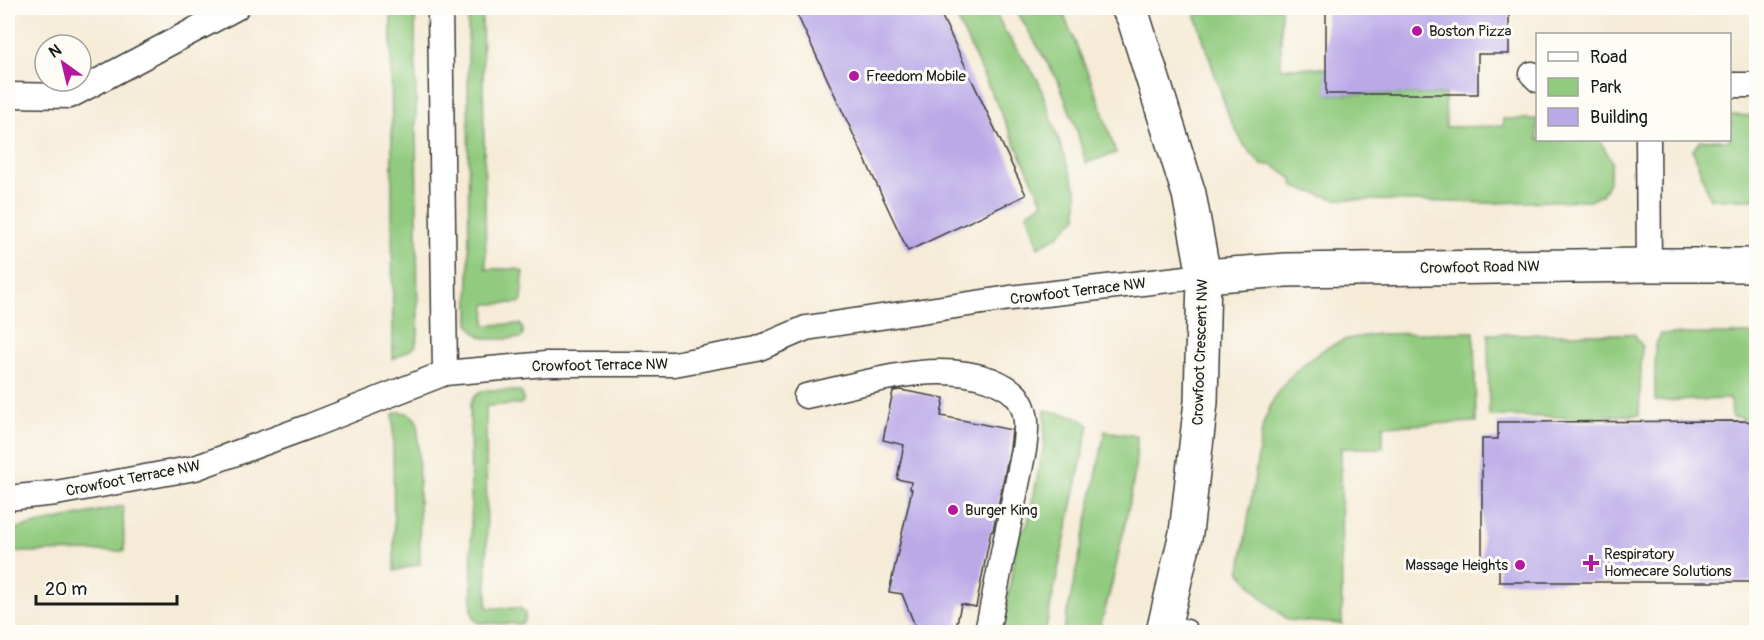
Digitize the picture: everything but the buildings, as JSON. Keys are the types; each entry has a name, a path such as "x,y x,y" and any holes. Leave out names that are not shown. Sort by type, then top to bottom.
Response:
{"street":[{"name":"Crowfoot Crescent NW","path":"1128,8 1189,195 1204,276 1200,413 1186,534 1171,631"},
{"name":"Crowfoot Road NW","path":"1204,276 1286,270 1649,264 1756,265"}],"lane":[{"path":"8,96 70,96 236,8"},
{"path":"440,8 445,373"},
{"path":"1731,86 1756,85"},
{"path":"1648,141 1649,264"},
{"name":"Crowfoot Terrace NW","path":"8,498 56,493 195,468 445,373 546,364 674,364 756,350 806,328 1010,298 1204,276"},
{"path":"806,396 892,377 944,372 980,376 1002,385 1020,399 1027,421 1024,450 987,633"}],"green space":[{"path":"391,8 415,8 418,335 415,347 393,359"},
{"path":"468,8 482,8 486,269 518,269 523,272 522,301 486,304 485,325 520,324 523,336 520,338 484,338 473,330 469,323"},
{"path":"952,8 994,8 1004,30 1038,80 1077,192 1077,217 1057,237 1038,247 1027,213 1043,203"},
{"path":"1015,8 1061,8 1098,98 1116,153 1086,163 1059,83"},
{"path":"1193,8 1281,8 1281,68 1326,68 1327,94 1445,94 1446,127 1503,126 1503,119 1536,119 1536,141 1600,141 1612,161 1609,182 1602,195 1591,200 1492,203 1335,199 1294,187 1293,180 1273,165 1262,165 1244,145 1229,117"},
{"path":"1731,115 1756,116 1756,199 1710,199 1693,150 1699,141 1731,141"},
{"path":"1474,332 1476,422 1383,426 1383,448 1341,448 1342,624 1288,620 1260,596 1240,571 1263,424 1275,396 1287,380 1304,364 1326,348 1347,339 1378,334"},
{"path":"1488,334 1634,334 1642,346 1639,415 1489,416"},
{"path":"1661,334 1756,334 1756,422 1742,422 1742,417 1732,417 1731,399 1655,401 1655,346"},
{"path":"488,390 520,391 523,395 523,402 520,404 486,406 487,608 520,608 525,613 525,620 521,624 479,623 474,619 472,612 470,405 476,395"},
{"path":"1045,410 1077,417 1089,425 1045,632 1002,632 1018,537 1028,523 1044,444"},
{"path":"398,412 411,415 418,425 420,564 394,571 393,414"},
{"path":"1105,431 1137,436 1134,478 1126,519 1098,632 1063,632 1087,522"},
{"path":"123,506 124,551 8,552 8,530"}],"place":[{"name":"Boston Pizza","path":"1417,31"},
{"name":"Freedom Mobile","path":"854,76"},
{"name":"Burger King","path":"953,510"},
{"name":"Respiratory Homecare Solutions","path":"1591,563"},
{"name":"Massage Heights","path":"1520,565"}]}
